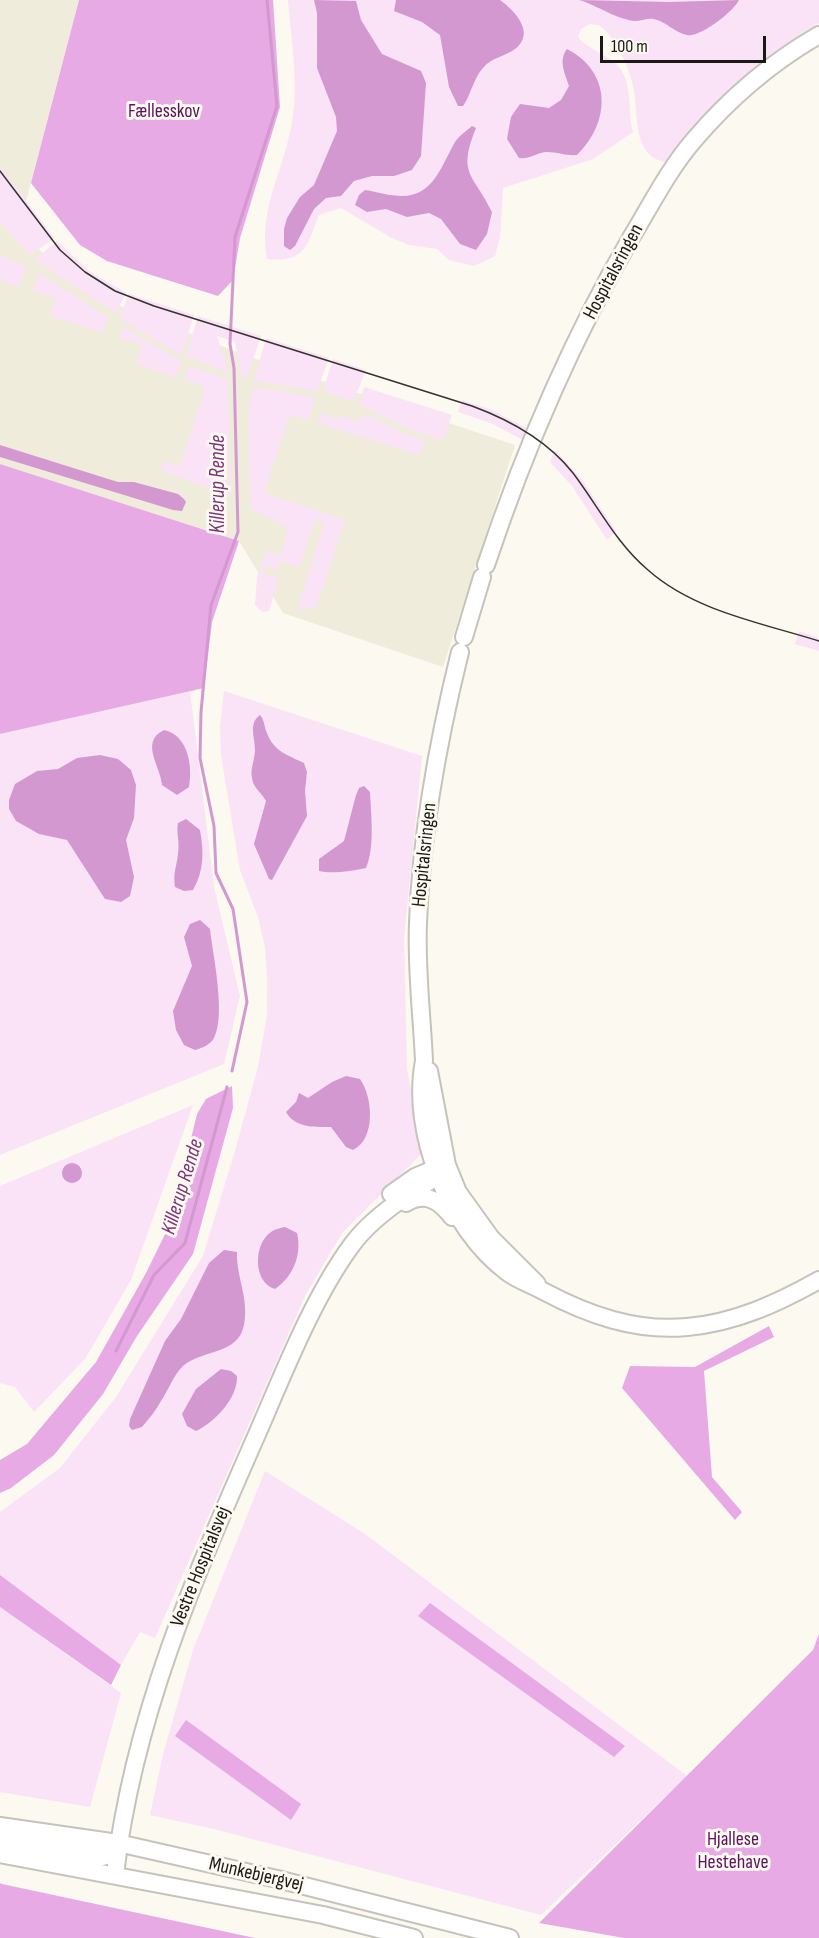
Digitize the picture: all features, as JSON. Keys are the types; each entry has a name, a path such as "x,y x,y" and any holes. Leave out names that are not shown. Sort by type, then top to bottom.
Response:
{"street":[{"name":"Hospitalsringen","path":"819,35 770,67 717,114 669,173 614,267 565,367 531,443 484,571 462,644 437,752 422,868 418,925 424,1061 420,1081 421,1112 449,1201 476,1240 506,1271 524,1283 581,1309 618,1322 646,1326 687,1327 767,1308 819,1280"},
{"name":"Hospitalsringen","path":"440,1170 478,1221 542,1290"},
{"name":"Vestre Hospitalsvej","path":"115,1874 118,1843 131,1776 169,1645 205,1553 289,1362 333,1275 352,1245 375,1220 440,1170"},
{"path":"333,1275 380,1223 409,1200 420,1197 430,1198 440,1203 462,1231 476,1240"},
{"name":"Munkebjergvej","path":"0,1826 118,1843 277,1879 510,1938"},
{"path":"0,1839 102,1857 109,1855 118,1843"},
{"name":"Munkebjergvej","path":"0,1854 323,1915 414,1938"}],"shaded area":[{"path":"0,0 79,0 18,232 95,296 247,356 515,445 443,667 283,613 239,541 0,464"},
{"path":"288,0 819,0 819,23 796,36 754,67 699,122 666,162 655,158 642,142 633,86 620,53 605,30 599,25 590,24 581,29 578,37 611,60 622,71 628,87 633,132 593,159 503,188 500,238 495,256 474,266 449,260 437,249 409,245 392,238 341,208 319,215 303,250 297,255 280,260 267,259 265,240 269,204 290,134 293,115 294,58"},
{"path":"314,0 356,1 361,20 382,54 421,71 426,83 421,156 412,170 394,176 372,176 354,181 341,196 326,198 314,209 295,246 290,250 284,246 284,229 287,218 300,197 314,185 337,131 336,117 317,68 317,13"},
{"path":"396,0 500,0 517,16 524,36 515,49 483,68 463,106 458,106 449,87 440,35 422,22 394,11"},
{"path":"579,0 669,2 739,0 731,11 716,23 693,35 687,35 659,20 629,20"},
{"path":"567,49 582,59 599,84 602,98 601,113 596,128 577,155 547,152 519,158 507,139 511,117 520,104 549,108 561,100 569,86 563,63"},
{"path":"472,126 476,128 470,144 468,165 474,181 492,212 487,234 476,250 460,244 441,219 429,213 407,217 386,209 367,212 355,205 359,195 365,190 402,196 422,191 436,177 457,140"},
{"path":"0,166 54,238 32,254 29,254 0,222"},
{"path":"57,241 89,271 126,293 116,313 34,260"},
{"path":"0,255 26,266 19,287 0,280"},
{"path":"39,273 108,317 103,333 51,316 56,298 33,291"},
{"path":"129,294 194,315 182,353 179,354 119,318"},
{"path":"198,316 261,336 247,378 241,375 235,342 217,336 229,373 186,356"},
{"path":"123,327 181,361 176,377 136,364 142,345 120,338"},
{"path":"266,338 329,358 317,391 254,381"},
{"path":"333,359 366,370 353,402 323,391"},
{"path":"189,366 228,379 230,497 161,470 163,461 180,466 205,387 184,380"},
{"path":"257,387 314,397 309,420 290,415 264,493 345,520 317,607 297,610 324,523 315,520 299,567 280,561 277,570 266,566 263,573 279,578 269,611 262,612 255,605 257,577 267,551 281,555 288,528 250,508 249,412 251,392"},
{"path":"364,387 452,415 444,437 441,440 410,430 359,404"},
{"path":"462,400 492,410 528,429 523,440 493,424 458,412"},
{"path":"321,413 339,420 341,415 359,422 363,413 401,432 425,440 419,455 317,423"},
{"path":"0,445 118,482 134,482 178,494 186,502 182,511 173,510 0,457"},
{"path":"555,450 583,481 616,531 607,540 572,486 550,462"},
{"path":"799,631 819,638 819,651 795,644"},
{"path":"190,691 214,887 240,996 224,1064 0,1155 0,734"},
{"path":"224,691 422,756 404,939 407,1068 422,1153 342,1233 305,1296 155,1638 140,1632 121,1665 0,1575 0,1512 60,1468 116,1397 203,1256 258,1067 267,1015 265,947 258,917 240,870 221,755 220,726"},
{"path":"260,715 273,745 304,763 307,772 305,790 307,816 272,880 269,879 254,844 266,801 254,785 252,775 255,750 253,726"},
{"path":"164,730 179,738 189,761 189,787 177,795 162,785 153,755 153,741"},
{"path":"100,755 118,759 131,770 136,785 134,818 126,840 134,877 130,896 121,902 105,899 67,840 39,834 16,821 9,809 9,800 15,784 37,771 58,769 77,758"},
{"path":"364,786 370,792 372,821 371,850 366,868 336,872 319,871 319,859 344,841 356,795 359,788"},
{"path":"186,819 200,830 202,854 197,883 193,890 184,891 175,887 174,876 178,849 178,823"},
{"path":"200,920 210,929 218,985 219,1015 214,1038 208,1044 195,1050 184,1045 176,1030 173,1011 192,966 184,937 190,924"},
{"path":"346,1076 360,1079 370,1106 366,1137 353,1150 346,1147 331,1127 300,1124 286,1112 296,1102 299,1093 308,1098 332,1082"},
{"path":"193,1105 131,1280 85,1359 34,1412 15,1387 0,1383 0,1186"},
{"path":"72,1163 79,1166 82,1173 79,1180 72,1183 65,1180 62,1173 65,1166"},
{"path":"285,1227 297,1233 297,1257 292,1271 275,1289 268,1285 259,1271 259,1254 265,1238 273,1231"},
{"path":"224,1250 237,1252 245,1305 244,1325 240,1335 227,1347 183,1366 150,1418 142,1427 132,1430 129,1426 130,1419 165,1341 181,1319 209,1263"},
{"path":"221,1369 231,1371 237,1376 234,1393 211,1422 196,1431 187,1426 182,1414 196,1389"},
{"path":"265,1471 365,1534 687,1776 541,1915 214,1829 150,1815 163,1754 193,1650"},
{"path":"0,1607 121,1693 90,1807 0,1792"}],"green space":[{"name":"Fællesskov","path":"79,0 273,0 280,107 240,238 233,280 218,296 107,261 80,245 31,183"},
{"path":"0,464 239,541 212,622 204,688 0,734"},
{"path":"232,1086 233,1108 193,1254 137,1336 103,1394 54,1455 11,1488 0,1493 0,1460 27,1444 96,1362 146,1273 171,1222 197,1114 206,1099"},
{"path":"769,1326 774,1337 704,1371 712,1477 742,1512 735,1520 622,1388 630,1366 695,1367"},
{"path":"0,1575 121,1665 111,1685 0,1607"},
{"path":"430,1603 625,1746 614,1757 418,1616"},
{"name":"Hjallese Hestehave","path":"819,1634 819,1938 624,1938 539,1923 813,1650"},
{"path":"186,1720 301,1804 291,1820 175,1736"},
{"path":"0,1883 2,1884 255,1938 0,1938"}],"waterway":[{"name":"Killerup Rende","path":"232,1071 247,1002 233,909 216,873 214,826 200,758 201,712 211,605 238,532 234,368 230,344 235,237 277,106 267,0"},
{"name":"Killerup Rende","path":"116,1351 154,1275 185,1243 227,1087"}],"tram line":[{"path":"0,171 60,250 85,272 115,291 154,306 472,406 500,418 527,432 563,461 626,548 666,584 707,606 819,641"}]}
